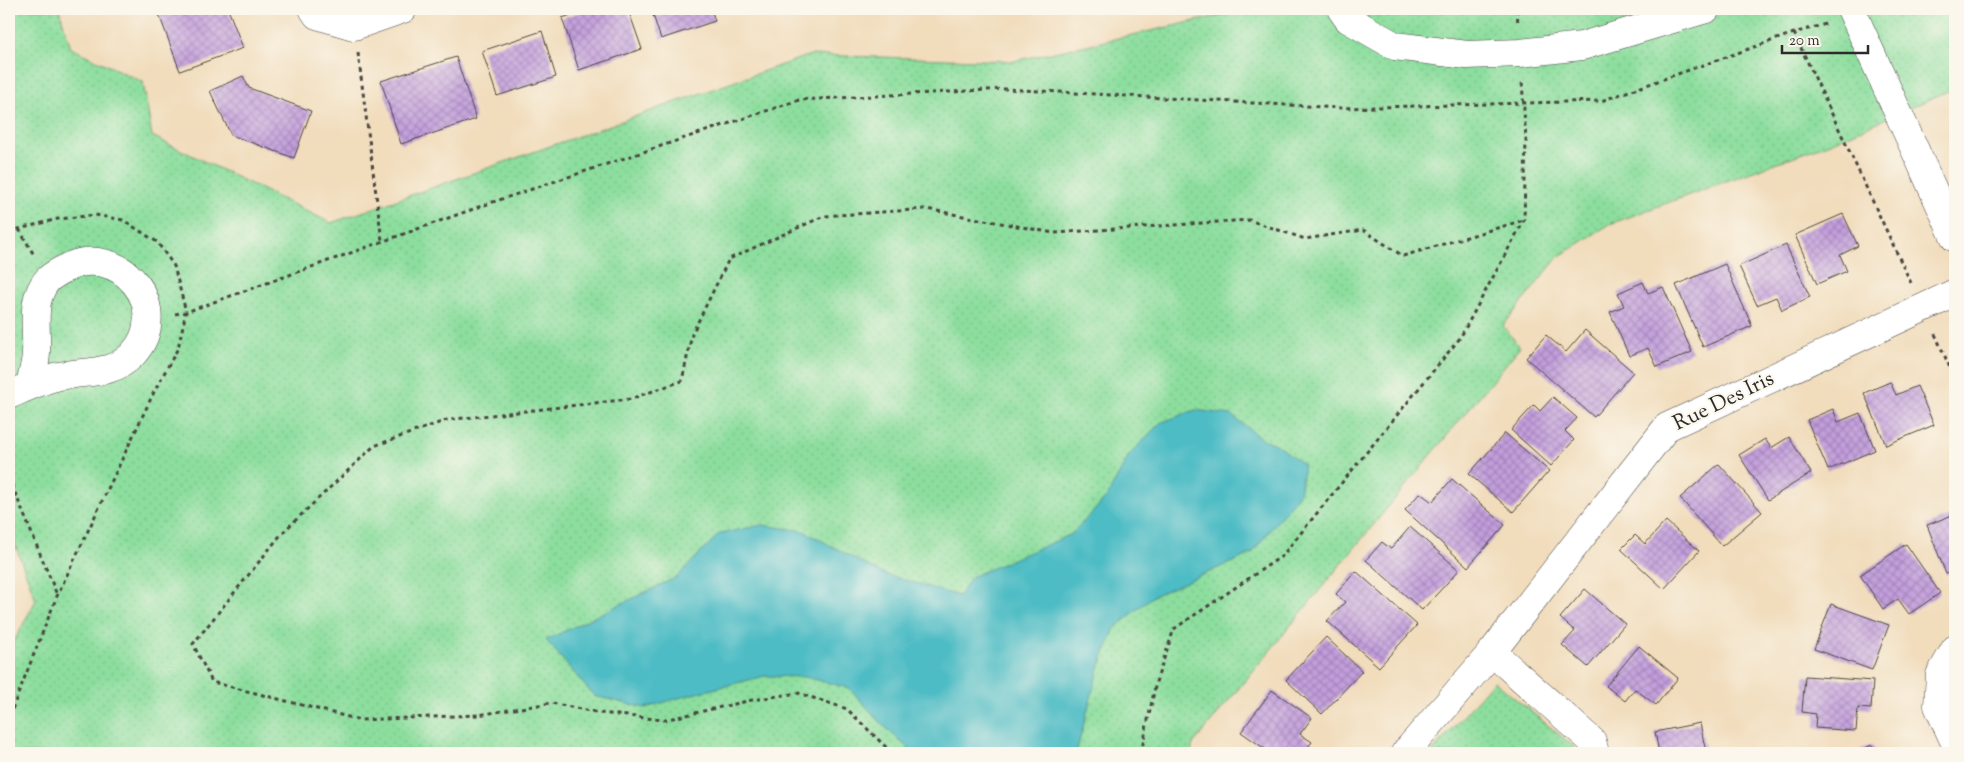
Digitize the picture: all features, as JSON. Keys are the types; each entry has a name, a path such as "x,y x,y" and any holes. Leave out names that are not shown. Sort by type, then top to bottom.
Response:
{"street":[{"path":"313,9 317,15 354,26 403,9"},
{"path":"1340,9 1348,19 1395,46 1467,55 1520,53 1582,46 1706,9"},
{"path":"1853,13 1955,238"},
{"path":"88,262 106,263 122,270 135,281 145,298 148,317 144,336 134,353 120,365 99,372 58,376 20,390 36,354 38,296 48,278 70,266 88,262"},
{"name":"Rue Des Iris","path":"1405,753 1492,652 1668,427 1955,293"},
{"path":"1955,649 1940,675 1938,706 1955,743"},
{"path":"1492,652 1592,741 1595,753"}],"path":[{"path":"148,317 186,312 490,202 799,100 1005,89 1341,108 1601,101 1853,13"},
{"path":"354,26 382,241"},
{"path":"1794,33 1955,379"},
{"path":"1141,753 1156,682 1174,629 1282,556 1460,338 1524,220 1526,140 1523,103"},
{"path":"892,753 847,708 798,693 752,700 664,720 600,713 551,704 478,715 360,720 212,682 193,644 283,532 374,446 448,420 630,400 682,381 692,334 729,259 824,216 926,209 1054,233 1249,220 1305,239 1363,230 1403,256 1524,220"},
{"path":"9,717 58,596 154,392 178,348 186,312"},
{"path":"9,478 58,596"}],"green space":[{"path":"9,9 59,9 71,48 143,82 152,136 331,223 810,55 1014,61 1250,9 1955,9 1955,88 1830,143 1610,224 1558,257 1503,326 1520,347 1193,744 1191,753 9,753 9,651 36,600 9,529"},
{"path":"1494,681 1573,746 1576,753 1431,753"}],"water":[{"path":"1195,410 1231,415 1261,438 1279,446 1304,465 1299,494 1251,554 1153,596 1115,628 1099,668 1076,753 913,753 885,727 849,688 805,677 765,676 645,708 594,696 546,640 677,577 719,534 762,525 804,531 881,573 959,596 971,577 1072,534 1107,497 1129,455 1160,423"}],"building":[{"path":"157,9 228,9 243,48 180,71"},
{"path":"590,9 628,9 642,49 579,70 562,18"},
{"path":"651,9 711,9 715,21 661,39"},
{"path":"542,31 556,77 497,96 482,51"},
{"path":"456,57 476,119 401,144 381,81"},
{"path":"243,76 249,88 311,111 294,158 231,135 210,91"},
{"path":"1843,214 1858,246 1840,255 1847,271 1817,284 1795,235"},
{"path":"1786,245 1810,297 1782,310 1776,297 1757,305 1739,266"},
{"path":"1725,264 1752,326 1703,347 1676,285"},
{"path":"1643,282 1648,293 1663,287 1692,352 1657,367 1648,348 1629,356 1610,312 1624,306 1618,293"},
{"path":"1585,330 1633,372 1594,417 1526,358 1546,335 1566,352"},
{"path":"1890,382 1896,395 1917,386 1934,425 1886,445 1864,393"},
{"path":"1553,397 1577,418 1565,431 1574,440 1551,466 1511,430 1534,405 1540,411"},
{"path":"1833,409 1838,422 1860,413 1875,450 1828,470 1807,420"},
{"path":"1505,433 1549,471 1513,512 1469,474"},
{"path":"1789,437 1811,473 1768,500 1739,455 1765,439 1771,448"},
{"path":"1719,464 1762,512 1722,546 1680,498"},
{"path":"1452,479 1505,525 1468,567 1405,510 1420,493 1432,502"},
{"path":"1955,514 1955,571 1946,574 1927,525"},
{"path":"1666,521 1699,551 1664,589 1621,549 1635,535 1645,544"},
{"path":"1410,527 1459,570 1422,610 1366,560 1382,542 1391,549"},
{"path":"1906,544 1940,593 1909,614 1898,599 1883,609 1860,575"},
{"path":"1356,571 1417,625 1379,667 1327,621 1345,602 1336,594"},
{"path":"1585,589 1625,624 1588,667 1562,645 1575,631 1560,618"},
{"path":"1831,604 1889,625 1872,670 1814,649"},
{"path":"1326,637 1362,671 1322,714 1286,680"},
{"path":"1639,646 1678,678 1656,705 1635,689 1625,701 1606,686"},
{"path":"1805,676 1873,681 1871,709 1858,708 1856,731 1815,728 1816,714 1802,712"},
{"path":"1272,690 1312,718 1300,734 1312,742 1303,753 1271,753 1241,732"},
{"path":"1700,723 1706,753 1674,753 1673,751 1659,753 1655,732"},
{"path":"1872,745 1876,753 1853,753"}]}
